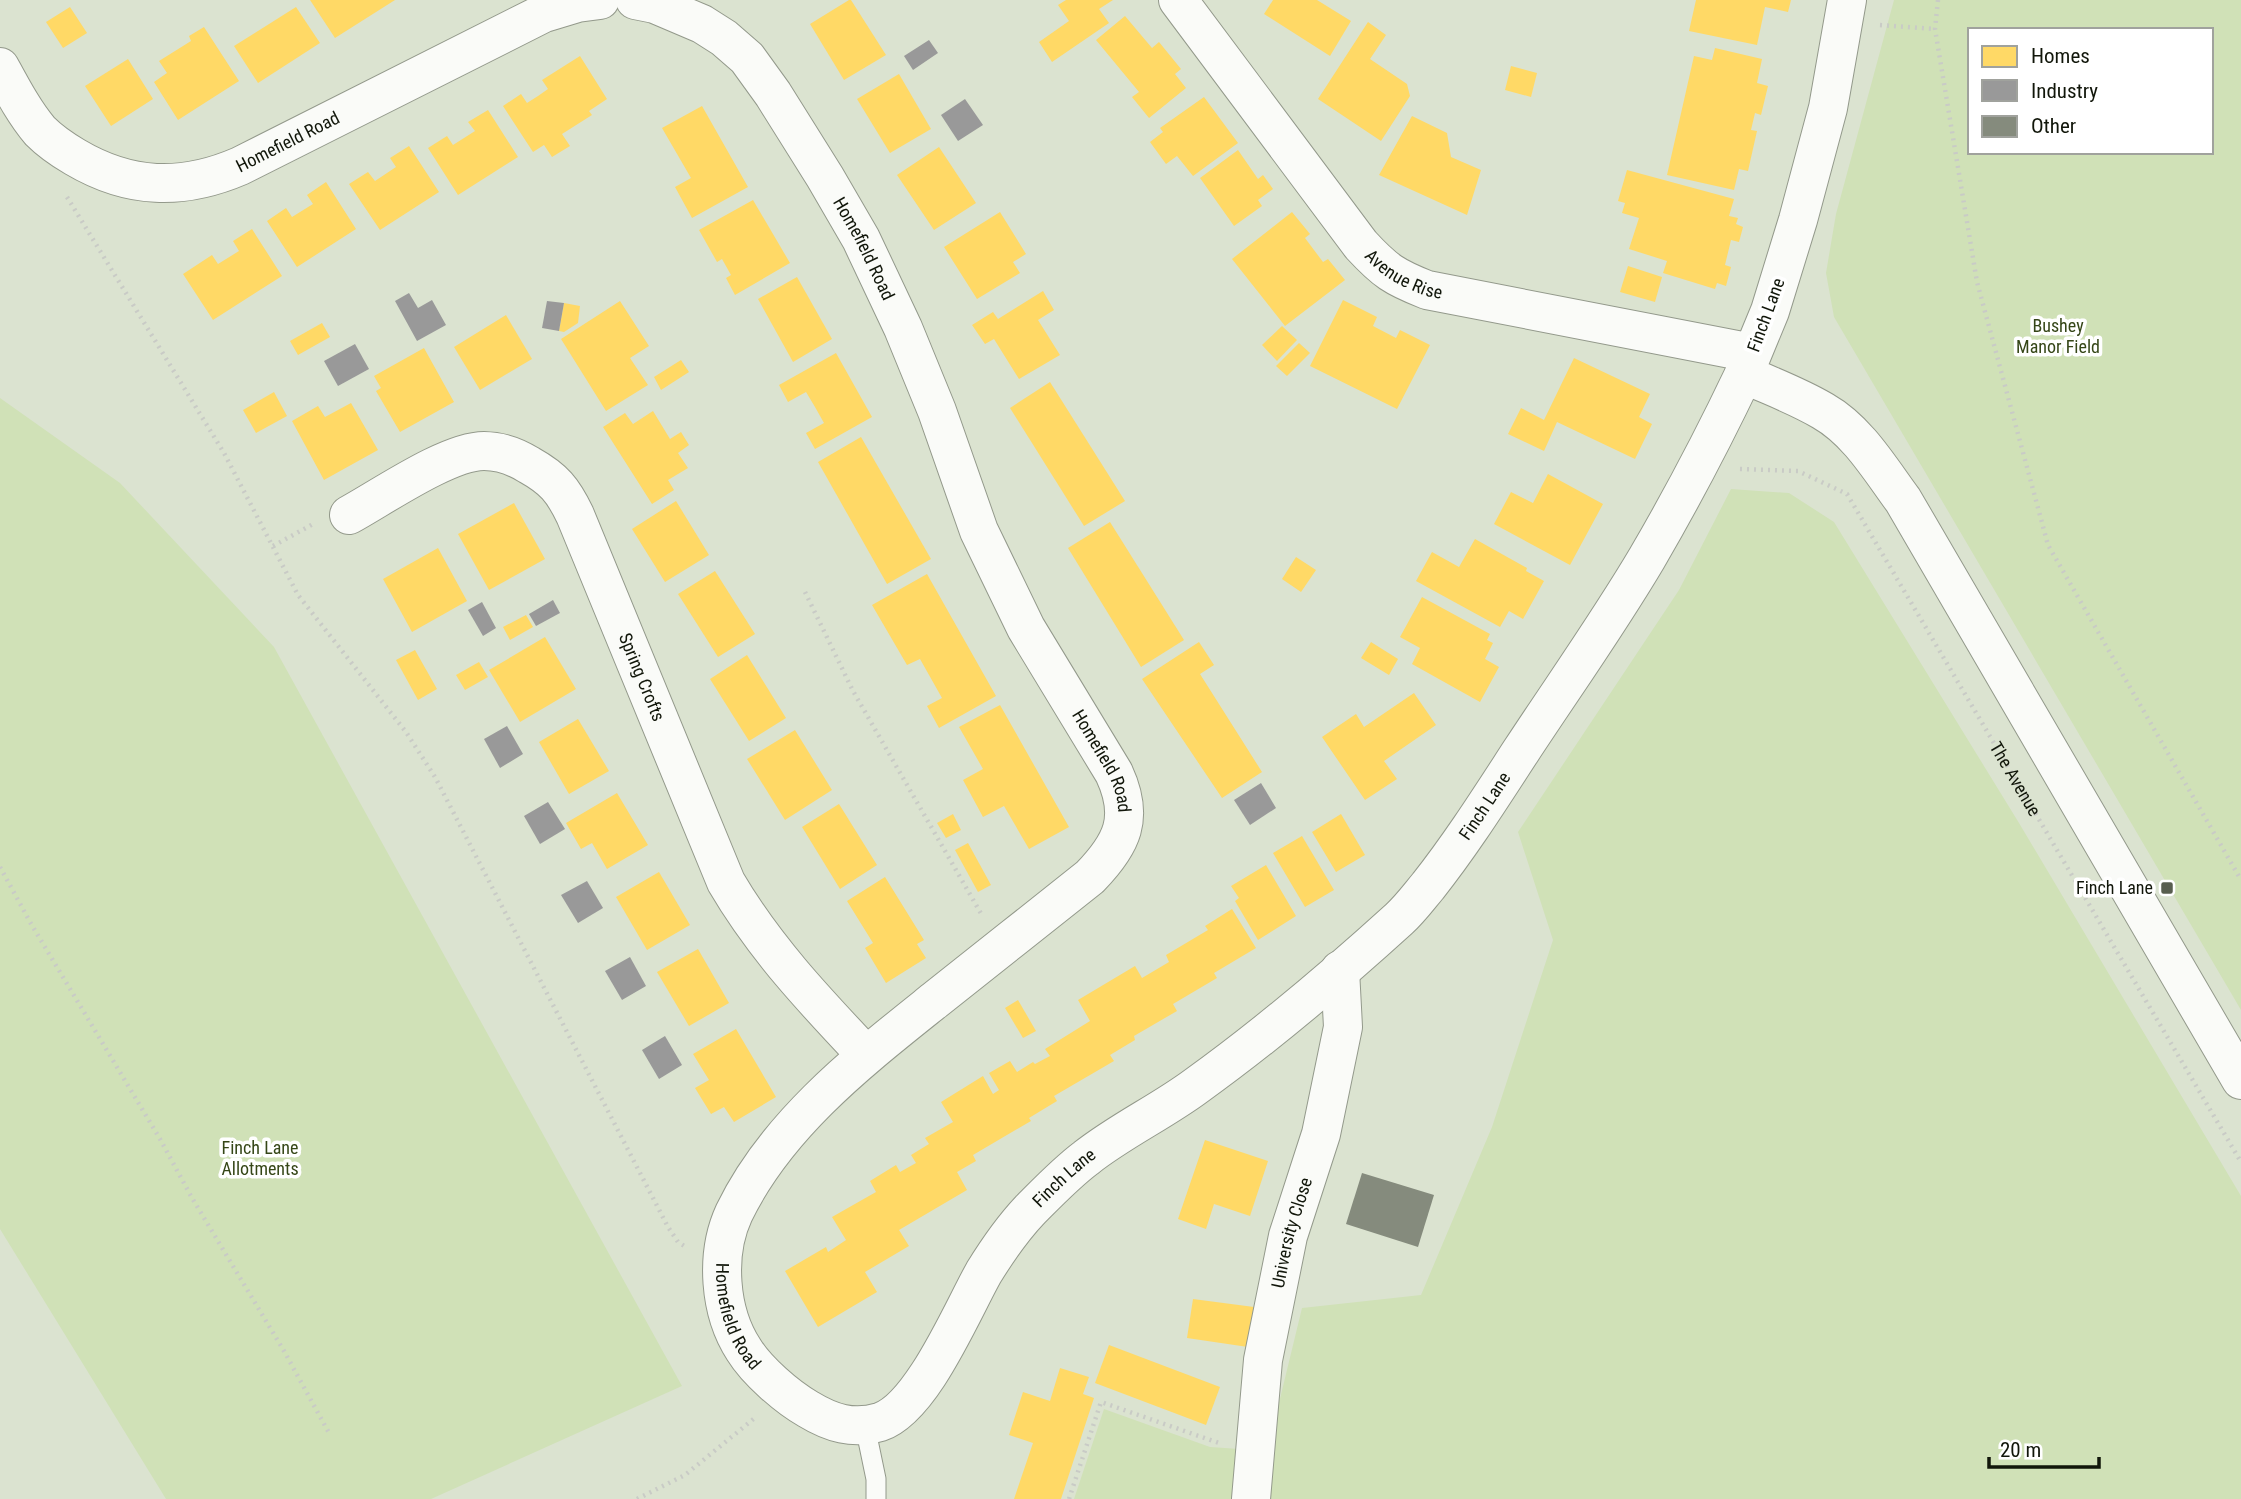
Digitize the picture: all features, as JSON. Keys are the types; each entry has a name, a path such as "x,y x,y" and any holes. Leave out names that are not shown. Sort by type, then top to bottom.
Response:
{"street":[{"name":"Homefield Road","path":"0,67 18,100 41,132 65,152 89,166 133,181 160,184 192,181 217,176 544,13 577,3 600,0"},
{"name":"Homefield Road","path":"635,0 655,4 702,24 747,58 773,93 825,177 861,239 903,328 937,411 979,531 1026,628 1122,790 1122,832 1116,847 1103,864 866,1055 825,1093 793,1127 746,1190 731,1221 722,1262 722,1285 727,1308 744,1351 784,1394 812,1412 850,1427 865,1426"},
{"name":"Avenue Rise","path":"1178,0 1361,245 1380,266 1400,279 1427,290 1748,364"},
{"name":"Finch Lane","path":"865,1426 889,1419 911,1401 987,1267 1035,1205 1086,1157 1189,1091 1260,1040 1406,914 1454,853 1645,562 1706,454 1748,364 1770,311 1798,220 1828,108 1845,11"},
{"path":"1748,364 1787,393 1825,412 1852,434 1903,500 2241,1080"},
{"name":"Spring Crofts","path":"349,515 444,461 483,451 502,453 525,462 558,485 575,515 726,882 746,916 799,984 866,1055"},
{"name":"University Close","path":"1251,1499 1263,1360 1288,1236 1321,1134 1343,1027 1340,971"}],"lane":[{"path":"865,1426 876,1479 876,1499"}],"path":[{"path":"1938,0 1935,29 1977,282 2048,545 2241,880"},
{"path":"1845,11 1935,29"},
{"path":"65,152 66,196 224,453 298,595 406,732 435,776 668,1227 678,1242 691,1251 722,1262"},
{"name":"The Avenue","path":"1739,469 1798,471 1847,494 2241,1162"},
{"path":"273,547 330,515 349,515"},
{"path":"805,592 853,691 1001,948"},
{"path":"0,867 284,1351 329,1433"},
{"path":"636,1499 685,1475 784,1394"},
{"path":"1069,1499 1101,1402 1214,1442"}],"green space":[{"name":"Bushey Manor Field","path":"1894,0 2241,0 2241,1010 1834,317 1826,273 1836,214"},
{"name":"Finch Lane Allotments","path":"0,398 120,483 274,647 682,1386 431,1499 166,1499 0,1229"},
{"path":"1731,489 1789,493 1834,522 2019,823 2241,1196 2241,1499 1270,1499 1278,1407 1302,1308 1421,1295 1492,1127 1553,940 1518,832 1679,590"},
{"path":"1104,1409 1210,1447 1239,1449 1236,1499 1074,1499"}],"building: Homes":[{"path":"310,0 395,0 335,38"},
{"path":"849,0 886,55 844,80 810,24"},
{"path":"1066,0 1113,0 1099,9 1109,23 1052,62 1039,42 1069,21 1058,5"},
{"path":"1273,0 1317,0 1351,21 1330,56 1264,14"},
{"path":"1696,0 1791,0 1788,12 1765,7 1757,45 1689,31"},
{"path":"70,7 87,33 63,48 46,22"},
{"path":"296,7 320,43 258,83 234,46"},
{"path":"1125,16 1152,48 1159,42 1181,69 1175,74 1186,88 1149,118 1132,97 1139,92 1096,40"},
{"path":"1368,22 1386,35 1370,59 1407,84 1410,96 1381,141 1318,99"},
{"path":"204,27 239,81 178,120 154,82 167,73 159,61 191,41 189,36"},
{"path":"1715,48 1762,59 1757,83 1768,86 1761,115 1755,113 1751,130 1757,131 1748,171 1739,169 1734,190 1667,175 1694,56 1712,60"},
{"path":"580,56 607,99 589,111 592,115 562,134 570,146 552,157 544,145 533,152 503,106 521,94 527,103 538,96 548,89 542,80"},
{"path":"128,59 153,99 111,126 85,86"},
{"path":"1511,66 1537,73 1531,97 1505,90"},
{"path":"899,74 931,129 890,153 857,99"},
{"path":"1204,97 1238,143 1193,176 1177,156 1166,164 1150,142 1163,132 1160,128"},
{"path":"702,106 748,187 692,218 675,187 691,178 662,128"},
{"path":"488,110 518,157 458,195 428,148 447,136 453,145 475,131 468,122"},
{"path":"1412,116 1447,133 1451,157 1481,170 1467,215 1379,175"},
{"path":"409,146 439,192 380,230 349,184 368,172 375,181 396,167 390,158"},
{"path":"939,147 976,203 934,230 897,175"},
{"path":"1238,150 1258,179 1263,175 1273,189 1258,200 1262,206 1234,226 1200,178"},
{"path":"1627,170 1734,199 1729,216 1738,218 1736,224 1743,227 1739,242 1731,240 1725,265 1731,267 1726,286 1717,283 1715,289 1663,273 1667,261 1629,249 1639,218 1622,213 1625,203 1618,201"},
{"path":"326,182 356,229 297,267 267,221 286,208 292,217 313,204 307,195"},
{"path":"753,200 790,263 735,295 726,278 731,275 722,259 717,262 699,230"},
{"path":"1000,212 1026,254 1013,262 1020,273 977,299 944,247"},
{"path":"1292,212 1310,234 1305,238 1323,262 1328,259 1345,280 1285,326 1232,259"},
{"path":"252,229 282,276 213,320 183,274 212,255 218,264 239,251 233,241"},
{"path":"1628,266 1662,277 1655,302 1620,292"},
{"path":"797,277 832,339 793,362 758,299"},
{"path":"1043,291 1054,310 1038,320 1060,355 1019,379 994,339 985,344 972,325 993,312 998,319"},
{"path":"1343,300 1377,317 1373,326 1396,338 1400,330 1430,345 1397,409 1310,366"},
{"path":"620,301 649,346 630,358 648,385 606,411 561,339"},
{"path":"564,303 580,306 578,323 564,332 559,331"},
{"path":"506,315 532,359 480,390 454,347"},
{"path":"322,323 330,337 298,355 290,341"},
{"path":"1282,326 1297,340 1277,361 1262,345"},
{"path":"1299,343 1310,353 1287,376 1276,366"},
{"path":"424,348 454,402 400,432 376,391 381,388 374,376"},
{"path":"836,353 872,417 815,449 806,433 824,423 815,407 806,392 788,402 779,385"},
{"path":"1574,358 1650,394 1639,417 1652,424 1635,459 1557,422 1544,451 1508,434 1521,408 1544,420"},
{"path":"681,360 689,372 661,390 654,377"},
{"path":"1050,382 1125,501 1084,526 1010,408"},
{"path":"274,392 287,416 256,433 243,410"},
{"path":"351,403 378,450 324,480 292,421 318,406 325,417"},
{"path":"653,411 670,439 681,432 689,445 678,453 688,468 668,480 674,490 652,504 603,427 625,413 633,424"},
{"path":"861,437 931,559 887,584 818,462"},
{"path":"1548,474 1603,504 1570,565 1494,524 1511,492 1533,503"},
{"path":"676,501 709,555 665,582 632,529"},
{"path":"514,503 545,559 489,590 458,534"},
{"path":"1110,522 1184,640 1141,667 1068,548"},
{"path":"1475,539 1527,568 1526,571 1544,581 1523,619 1509,611 1500,627 1416,581 1432,552 1459,567"},
{"path":"438,548 467,601 412,632 383,579"},
{"path":"1296,557 1316,570 1301,592 1282,579"},
{"path":"715,571 755,634 718,657 678,594"},
{"path":"927,574 996,696 939,728 927,706 942,698 920,659 907,665 872,605"},
{"path":"1422,597 1490,634 1487,640 1493,643 1485,659 1499,667 1480,702 1412,664 1420,648 1400,637"},
{"path":"526,615 533,627 510,640 503,627"},
{"path":"545,637 576,689 520,722 489,670"},
{"path":"1199,642 1214,665 1200,674 1262,772 1222,798 1142,679"},
{"path":"1371,642 1398,659 1389,675 1361,658"},
{"path":"415,650 437,689 418,700 396,660"},
{"path":"747,655 786,718 749,741 710,679"},
{"path":"479,662 488,677 465,690 456,675"},
{"path":"1414,693 1436,725 1384,761 1397,779 1365,800 1322,737 1356,714 1364,727"},
{"path":"1000,705 1069,827 1029,849 1004,806 983,817 963,780 983,769 959,727"},
{"path":"578,719 609,771 569,794 539,742"},
{"path":"795,730 832,790 785,820 747,759"},
{"path":"617,793 648,845 607,869 592,843 581,849 566,823"},
{"path":"839,804 877,865 840,889 802,827"},
{"path":"953,814 961,830 946,838 937,823"},
{"path":"1341,814 1365,855 1336,872 1312,832"},
{"path":"1302,836 1334,890 1305,907 1273,853"},
{"path":"968,843 991,885 978,892 955,850"},
{"path":"1266,865 1296,916 1258,940 1235,901 1239,898 1231,886"},
{"path":"659,872 690,925 647,950 616,897"},
{"path":"885,877 924,940 917,944 926,958 886,983 865,948 873,943 847,901"},
{"path":"1232,909 1256,948 1214,973 1217,978 1173,1004 1177,1011 1134,1036 1135,1040 1110,1055 1114,1061 1054,1096 1057,1101 1029,1118 1031,1121 973,1155 976,1161 957,1172 967,1190 899,1230 909,1246 865,1272 877,1292 818,1327 785,1271 826,1247 828,1252 846,1240 832,1217 876,1192 870,1181 896,1165 900,1172 916,1163 911,1155 929,1144 925,1138 953,1122 941,1102 983,1076 993,1094 999,1090 989,1073 1010,1061 1017,1072 1033,1062 1035,1064 1050,1056 1045,1049 1090,1021 1078,1000 1135,966 1142,978 1169,962 1166,955 1208,930 1205,926"},
{"path":"698,949 729,1003 689,1026 657,972"},
{"path":"1018,1000 1036,1031 1023,1038 1005,1008"},
{"path":"736,1029 776,1097 734,1122 724,1107 711,1114 695,1088 709,1080 693,1054"},
{"path":"1205,1140 1268,1161 1250,1216 1214,1204 1206,1229 1178,1219"},
{"path":"1193,1299 1254,1307 1248,1347 1187,1338"},
{"path":"1109,1345 1220,1387 1206,1425 1095,1383"},
{"path":"1060,1368 1089,1377 1083,1394 1094,1398 1061,1499 1014,1499 1033,1443 1009,1435 1023,1392 1050,1401"}],"building: Industry":[{"path":"929,40 938,53 913,70 904,56"},
{"path":"965,99 983,125 958,141 941,115"},
{"path":"409,293 418,308 432,300 446,325 417,341 395,301"},
{"path":"547,301 564,303 559,331 542,328"},
{"path":"355,344 369,369 338,386 324,361"},
{"path":"553,600 560,613 536,626 529,614"},
{"path":"482,602 496,628 483,636 468,610"},
{"path":"507,726 523,754 500,768 484,739"},
{"path":"1261,783 1276,808 1250,825 1234,800"},
{"path":"548,802 565,829 540,844 524,816"},
{"path":"587,881 603,908 578,923 561,895"},
{"path":"630,957 646,986 622,1000 605,971"},
{"path":"665,1036 682,1065 659,1079 642,1050"}],"building: Other":[{"path":"1362,1173 1434,1195 1418,1247 1346,1224"}],"place":[{"name":"Finch Lane","path":"2167,888"}]}
